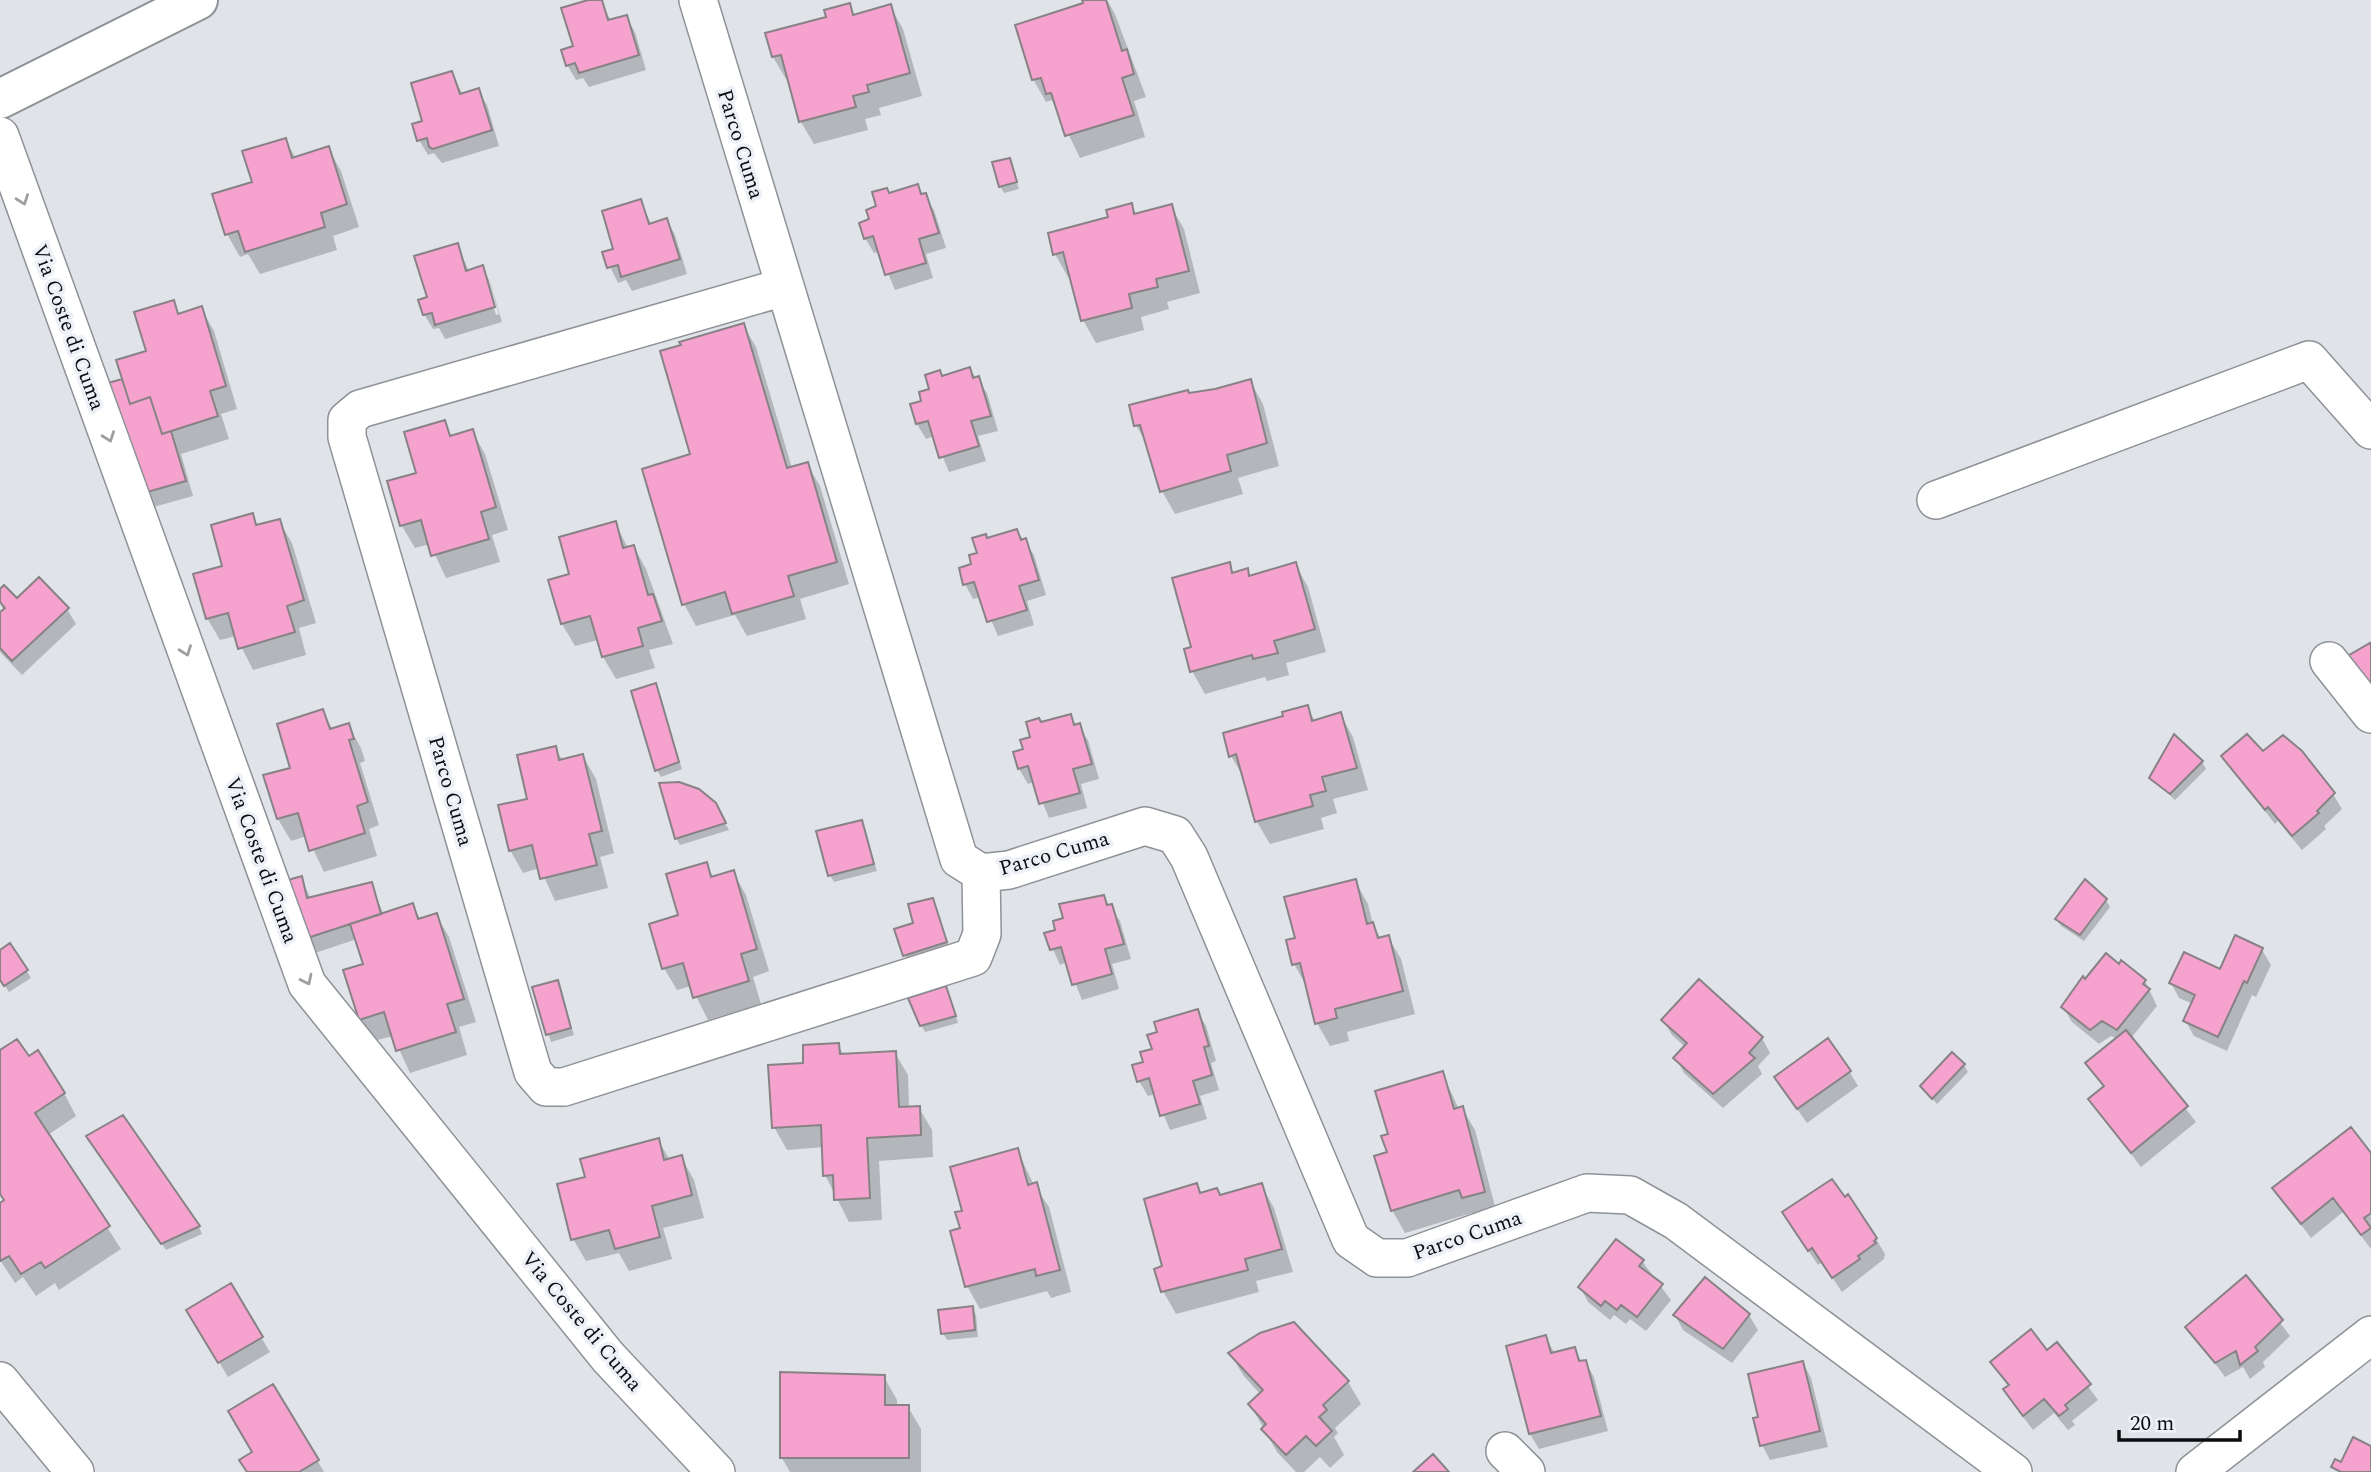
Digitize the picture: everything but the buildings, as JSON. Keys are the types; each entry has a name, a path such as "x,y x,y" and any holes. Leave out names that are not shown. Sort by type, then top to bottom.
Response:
{"street":[{"path":"0,99 198,0"},
{"name":"Parco Cuma","path":"698,0 959,859 981,873 1009,870 1145,826 1175,835 1189,857 1351,1240 1377,1258 1406,1258 1587,1193 1630,1195 1676,1221 2013,1472"},
{"name":"Via Coste di Cuma","path":"0,136 307,985 608,1357 716,1472"},
{"name":"Parco Cuma","path":"784,287 360,410 346,420 347,437 533,1072 545,1087 564,1087 973,957 982,934 981,873"},
{"path":"1936,500 2309,360 2371,430"},
{"path":"2329,661 2371,714"},
{"path":"2195,1472 2371,1335"},
{"path":"0,1381 75,1472"}]}
